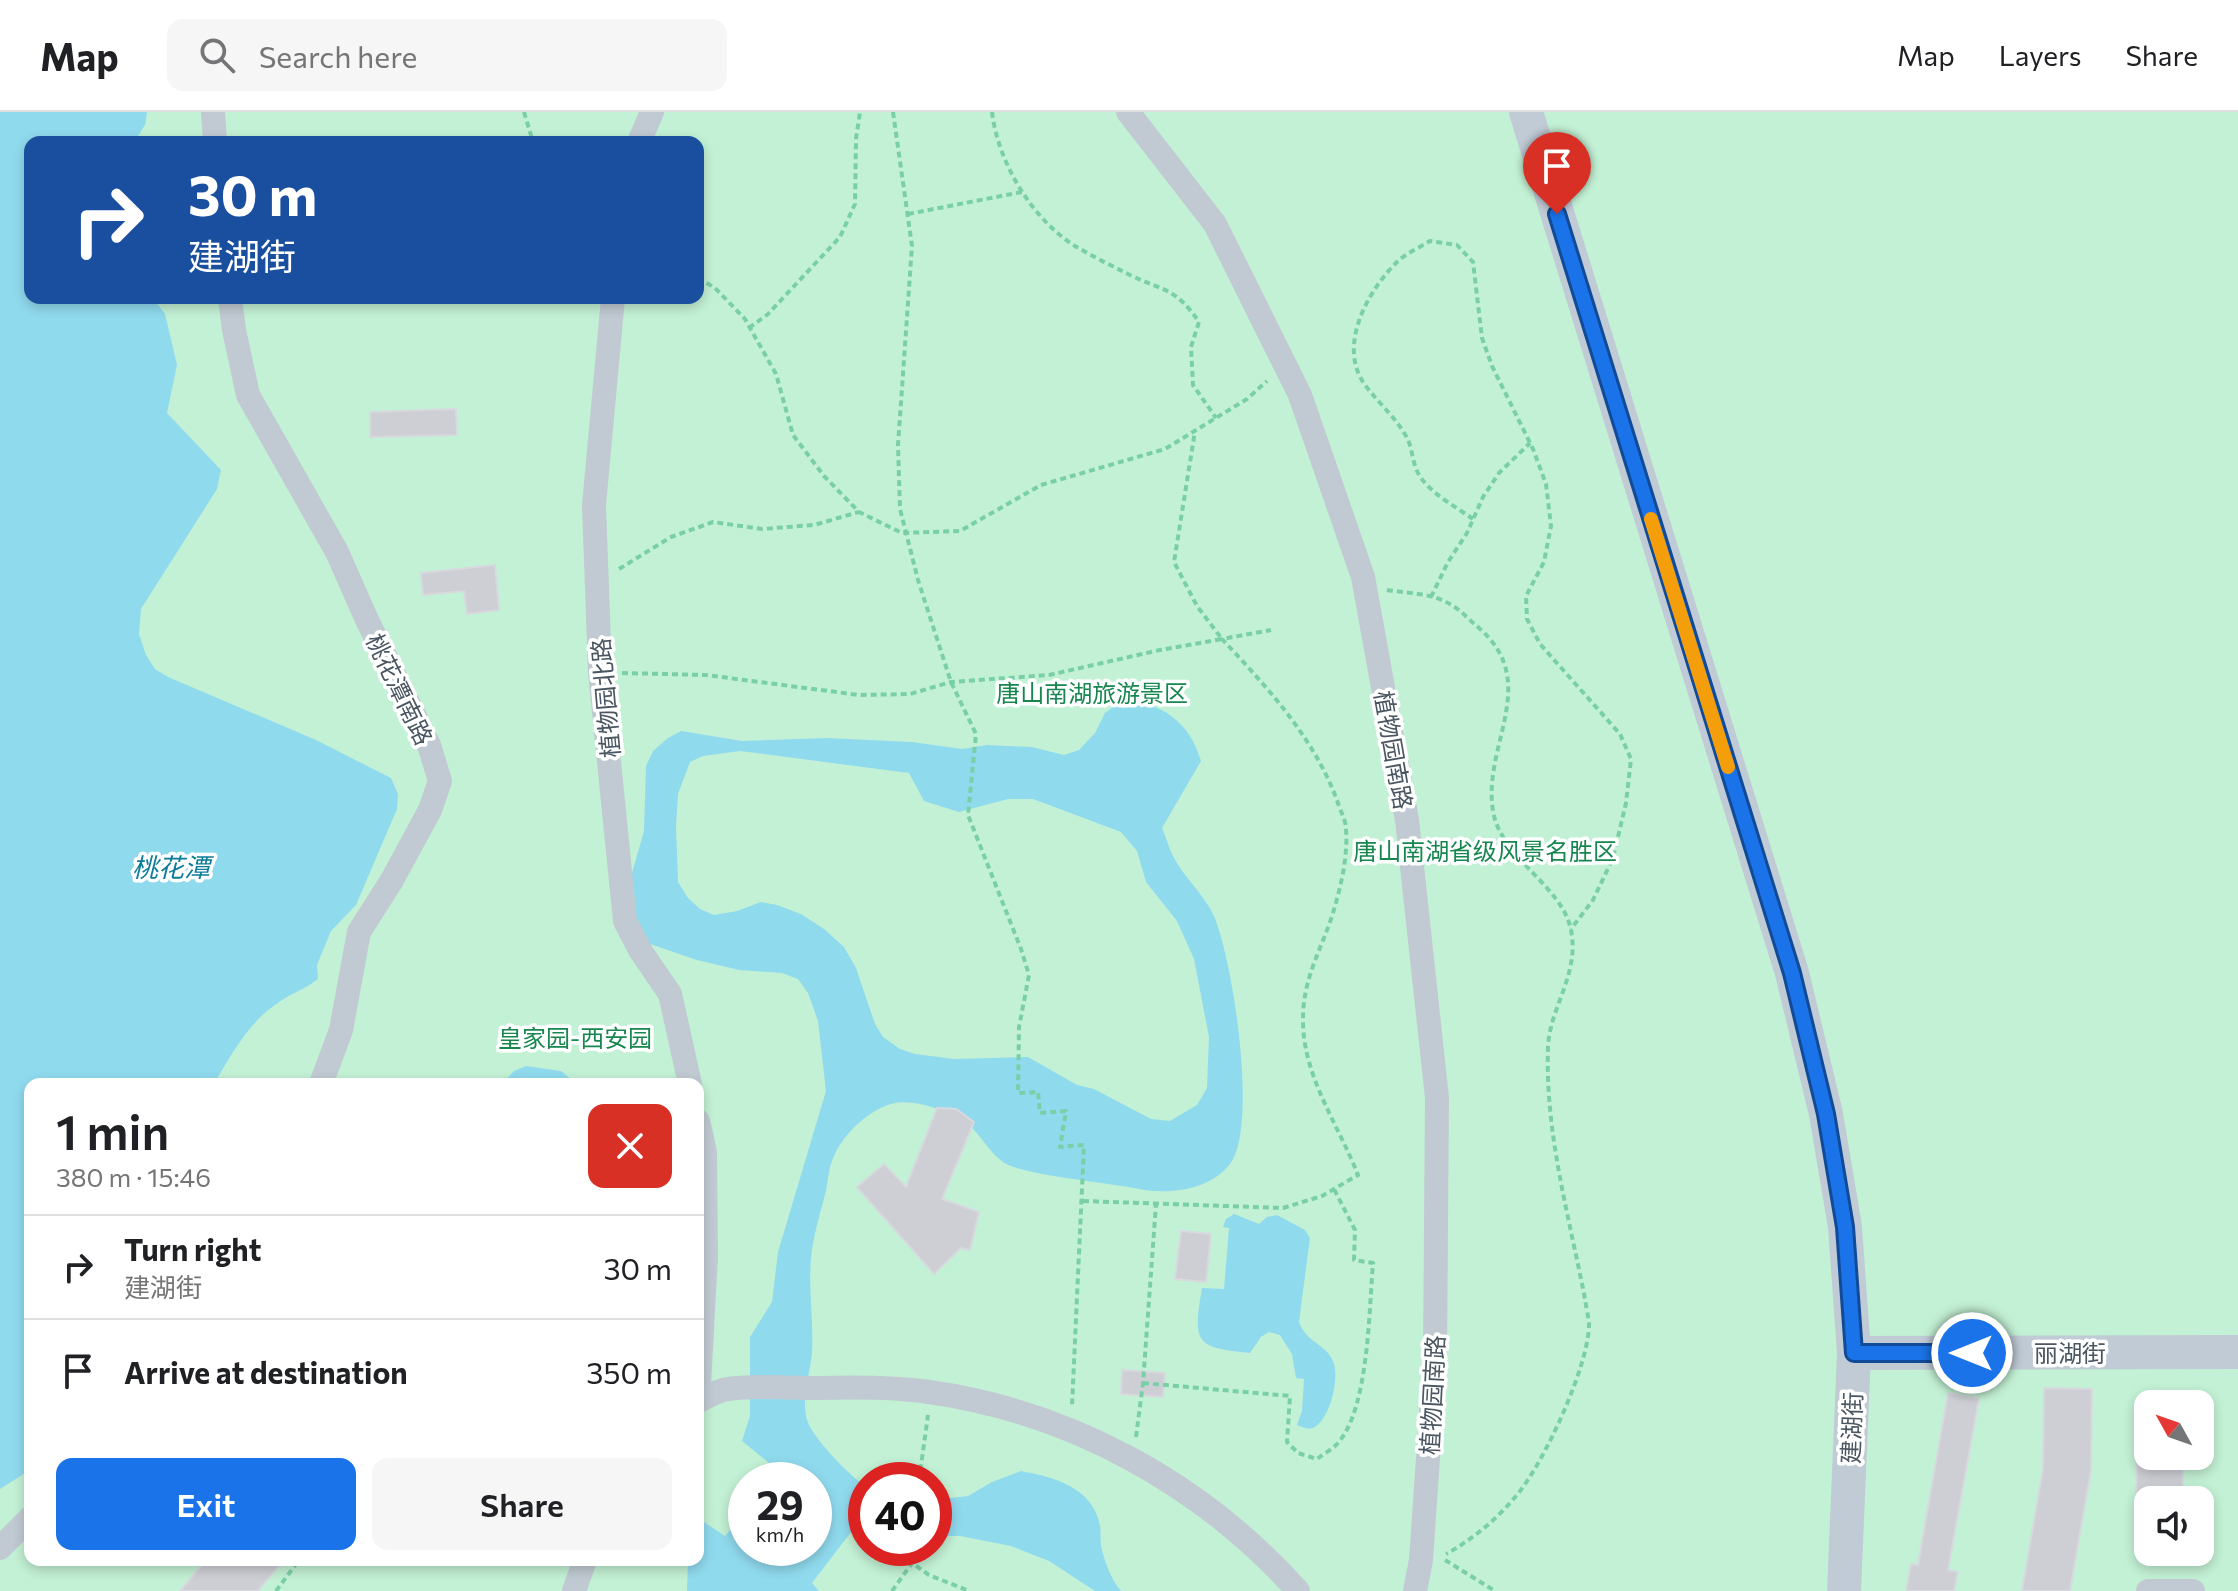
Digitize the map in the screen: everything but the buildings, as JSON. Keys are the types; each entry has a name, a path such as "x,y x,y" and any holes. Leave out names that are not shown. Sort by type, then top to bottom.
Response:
{"street":[{"path":"213,112 215,136"},
{"path":"642,136 652,112"},
{"name":"植物园南路","path":"1128,112 1215,224 1300,395 1365,588 1407,820 1437,1098 1435,1356 1421,1560 1415,1591"},
{"name":"建湖街","path":"1526,112 1792,973 1826,1114 1843,1213 1854,1353 1844,1591"},
{"name":"桃花潭南路","path":"231,304 248,395 337,552 429,745 440,781 430,810 399,869 359,932 341,1030 323,1078"},
{"name":"植物园北路","path":"612,304 594,505 600,672 625,921 640,950 670,994 689,1078"},
{"path":"704,1148 704,1288"},
{"name":"丽湖街","path":"1854,1353 2238,1352"},
{"path":"704,1399 726,1389 833,1388 931,1392 1005,1409 1071,1429 1158,1473 1237,1533 1298,1591"},
{"path":"0,1548 24,1524"},
{"path":"574,1591 583,1566"},
{"path":"2148,1591 2193,1591"}],"path":[{"path":"524,112 531,136"},
{"path":"749,328 768,314 840,237 855,204 856,139 860,112"},
{"path":"893,112 912,246 898,445 900,509 918,580 951,682 976,734 968,815 1029,975 1017,1051 1018,1093 1038,1092 1040,1113 1066,1111 1060,1147 1084,1145 1071,1429"},
{"path":"992,112 995,135 1022,192 1048,223 1073,245 1184,300 1199,322 1191,347 1193,385 1216,418"},
{"path":"908,214 1022,192"},
{"path":"1473,519 1437,493 1418,473 1407,437 1386,407 1362,381 1354,355 1360,318 1371,292 1400,260 1430,241 1457,245 1473,262 1482,338 1546,484 1551,526 1544,562 1526,596 1527,619 1540,644 1620,734 1631,759 1626,803 1613,858 1593,900 1571,929"},
{"path":"704,282 715,288 745,319 776,374 793,435 824,476 859,512 902,533 960,531 1041,485 1165,449 1247,399 1284,365"},
{"path":"1083,1201 1283,1208 1322,1196 1358,1175 1350,1153 1322,1101 1303,1024 1311,964 1332,915 1344,869 1346,827 1332,784 1310,746 1279,703 1197,606 1174,562 1195,431"},
{"path":"1431,597 1483,497 1499,473 1530,443"},
{"path":"597,582 671,537 713,522 762,529 814,525 859,512"},
{"path":"1365,588 1447,602 1483,631 1500,650 1509,672 1508,697 1494,772 1492,807 1497,828 1558,903 1571,929 1572,957 1568,979 1548,1042 1547,1092 1589,1324 1584,1352 1560,1418 1540,1460 1518,1494 1493,1521 1466,1543 1440,1557 1495,1591"},
{"path":"600,672 706,675 859,695 910,694 951,682 1049,675 1160,650 1271,630"},
{"path":"1143,1383 1290,1396 1287,1442 1298,1453 1317,1459 1337,1444 1349,1426 1361,1391 1373,1263 1354,1260 1355,1230 1334,1189"},
{"path":"1133,1459 1143,1383 1156,1204"},
{"path":"921,1462 931,1392"},
{"path":"276,1591 295,1566"},
{"path":"892,1591 910,1566"},
{"path":"916,1566 929,1575 969,1591"}],"green space":[{"name":"唐山南湖旅游景区","path":"0,112 2238,112 2238,1591 0,1591"}],"water":[{"name":"桃花潭","path":"0,112 147,112 145,125 138,136 24,136 24,304 158,304 165,314 177,365 167,413 221,470 217,489 141,609 139,634 146,655 155,669 168,677 316,740 391,778 398,794 397,809 356,905 331,931 317,965 318,979 265,1012 240,1041 218,1078 24,1078 24,1474 0,1489"},
{"path":"1121,701 1149,705 1172,716 1196,747 1201,761 1162,828 1178,864 1214,916 1221,938 1240,1040 1242,1111 1239,1140 1232,1161 1214,1178 1190,1188 1151,1191 1013,1167 998,1158 963,1121 932,1107 900,1102 891,1104 865,1117 850,1131 832,1160 812,1250 810,1276 812,1353 806,1389 806,1416 819,1440 848,1471 848,1536 832,1557 832,1462 768,1462 742,1441 750,1416 750,1337 772,1302 778,1252 826,1091 818,1021 808,993 798,979 782,973 739,970 697,960 644,942 627,890 644,831 646,766 653,751 681,731 742,741 827,738 912,742 962,749 987,745 1032,747 1064,755 1079,750 1095,733 1105,713","holes":["740,751 909,773 924,801 959,812 1008,799 1033,799 1121,832 1137,851 1146,882 1177,921 1194,959 1209,1037 1207,1088 1197,1105 1170,1121 1151,1119 1094,1089 1077,1085 1028,1057 954,1059 900,1049 883,1037 875,1024 856,968 844,947 824,929 801,914 761,902 714,915 700,909 678,882 678,794 690,762 703,756"]},
{"path":"526,1066 561,1071 570,1078 508,1078"},
{"path":"1234,1214 1259,1224 1267,1217 1277,1215 1305,1230 1310,1238 1299,1322 1307,1335 1331,1357 1335,1371 1329,1407 1313,1428 1297,1425 1302,1411 1304,1379 1296,1378 1292,1354 1280,1335 1269,1332 1261,1337 1250,1353 1208,1344 1198,1331 1202,1288 1224,1289 1229,1228 1223,1227 1226,1219"},
{"path":"1021,1471 1058,1481 1080,1493 1096,1512 1106,1563 1121,1591 1095,1591 1049,1561 1011,1546 952,1536 952,1498 968,1496 992,1482"},
{"path":"704,1522 725,1536 728,1533 728,1566 825,1566 812,1583 819,1591 687,1591 688,1566 704,1566"}],"slow traffic":[{"path":"1651,519 1728,767"}],"route":[{"path":"1557,214 1792,973 1826,1114 1845,1227 1854,1353 1972,1353"}],"park label":[{"name":"唐山南湖省级风景名胜区","path":"1485,850"},
{"name":"皇家园-西安园","path":"575,1037"}]}
